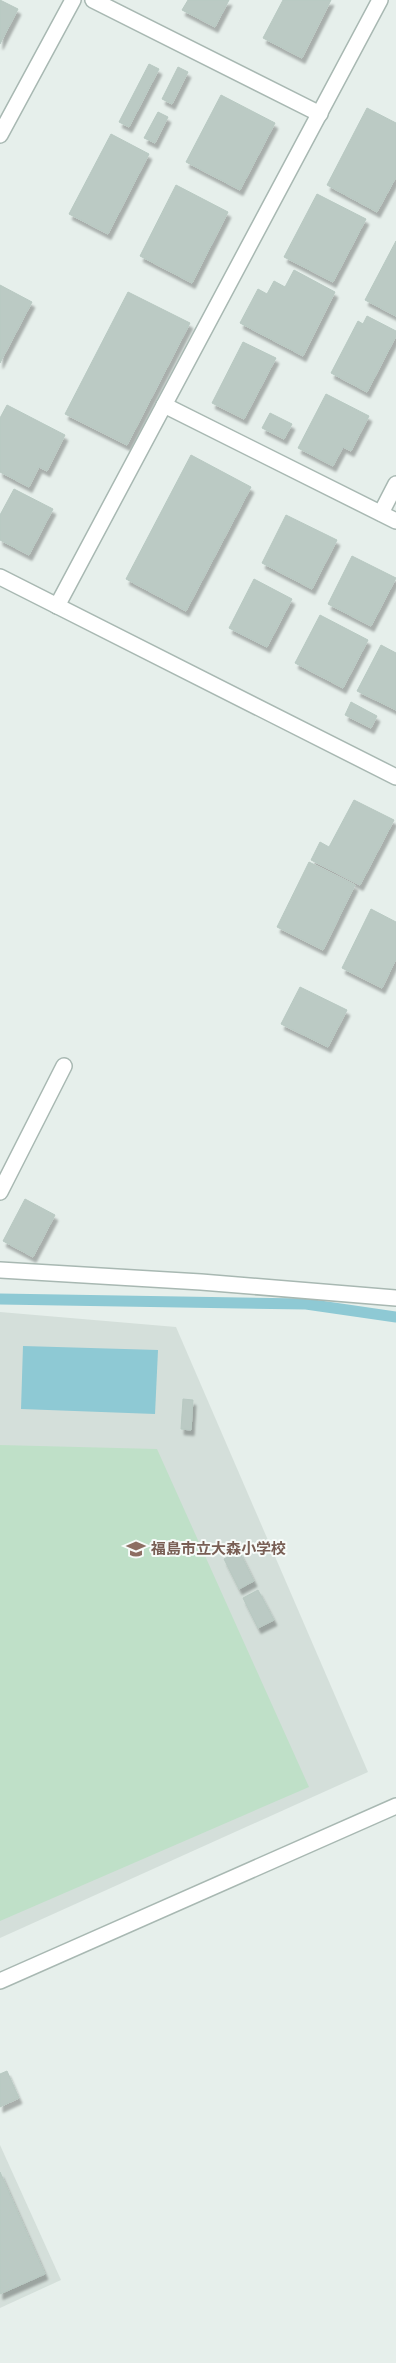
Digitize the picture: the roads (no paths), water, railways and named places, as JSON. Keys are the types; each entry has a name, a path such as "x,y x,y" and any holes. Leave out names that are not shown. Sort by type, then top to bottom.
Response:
{"street":[{"path":"0,135 72,0"},
{"path":"93,0 320,114"},
{"path":"57,606 380,0"},
{"path":"164,405 396,521"},
{"path":"381,513 396,484"},
{"path":"0,577 396,777"},
{"path":"0,1192 64,1066"},
{"path":"0,1270 201,1282 396,1298"},
{"path":"0,1981 396,1806"}],"water":[{"path":"23,1346 158,1350 155,1414 21,1409"}],"waterway":[{"path":"0,1299 306,1304 396,1317"}],"place":[{"name":"福島市立大森小学校","path":"136,1549"}]}
